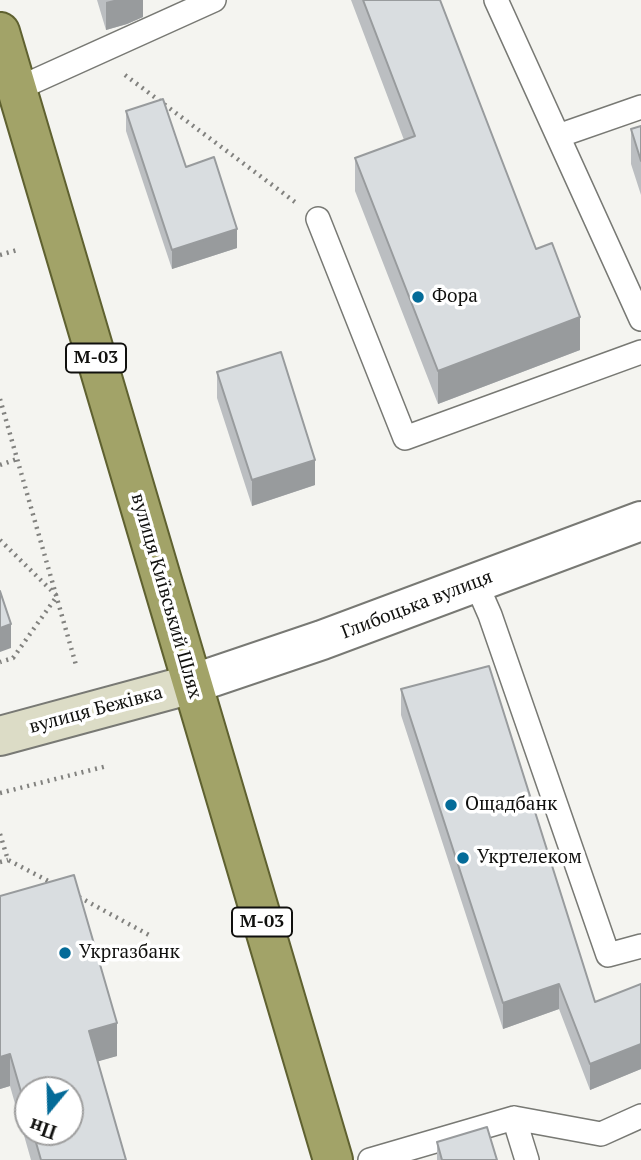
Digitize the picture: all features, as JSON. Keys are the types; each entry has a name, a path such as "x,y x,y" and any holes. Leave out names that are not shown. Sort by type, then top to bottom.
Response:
{"highway":[{"name":"вулиця Київський Шлях","path":"0,32 333,1160"}],"main road":[{"name":"вулиця Бежівка","path":"0,736 192,684"}],"street":[{"name":"Глибоцька вулиця","path":"192,684 322,640 641,521"}],"lane":[{"path":"17,89 214,0"},
{"path":"496,0 641,319"},
{"path":"558,136 641,107"},
{"path":"318,219 405,438 641,352"},
{"path":"476,583 490,615 608,955 641,946"},
{"path":"370,1160 514,1118 601,1134 641,1116"},
{"path":"514,1118 527,1160"}],"path":[{"path":"96,53 318,219"},
{"path":"0,255 16,250"},
{"path":"0,400 76,665"},
{"path":"0,465 17,459"},
{"path":"0,540 57,596"},
{"path":"0,662 13,658 57,596"},
{"path":"0,793 107,766"},
{"path":"0,834 8,860"},
{"path":"0,862 8,860 67,891"},
{"path":"79,897 149,935"}],"building":[{"path":"363,0 440,0 536,249 552,243 580,317 438,371 355,158 415,136"},
{"path":"163,99 186,167 214,157 237,229 172,250 126,111"},
{"path":"641,126 641,161 631,129"},
{"path":"281,352 315,460 252,480 217,372"},
{"path":"0,591 11,624 0,628"},
{"path":"489,666 595,1002 641,984 641,1044 590,1064 559,984 503,1003 401,689"},
{"path":"74,875 117,1023 89,1031 126,1160 41,1160 37,1146 84,1146 84,1076 16,1076 10,1054 0,1057 0,896"},
{"path":"487,1127 497,1160 442,1160 437,1142"}],"place":[{"name":"Фора","path":"418,297"},
{"name":"Ощадбанк","path":"451,805"},
{"name":"Укртелеком","path":"463,858"},
{"name":"Укргазбанк","path":"65,953"}]}
